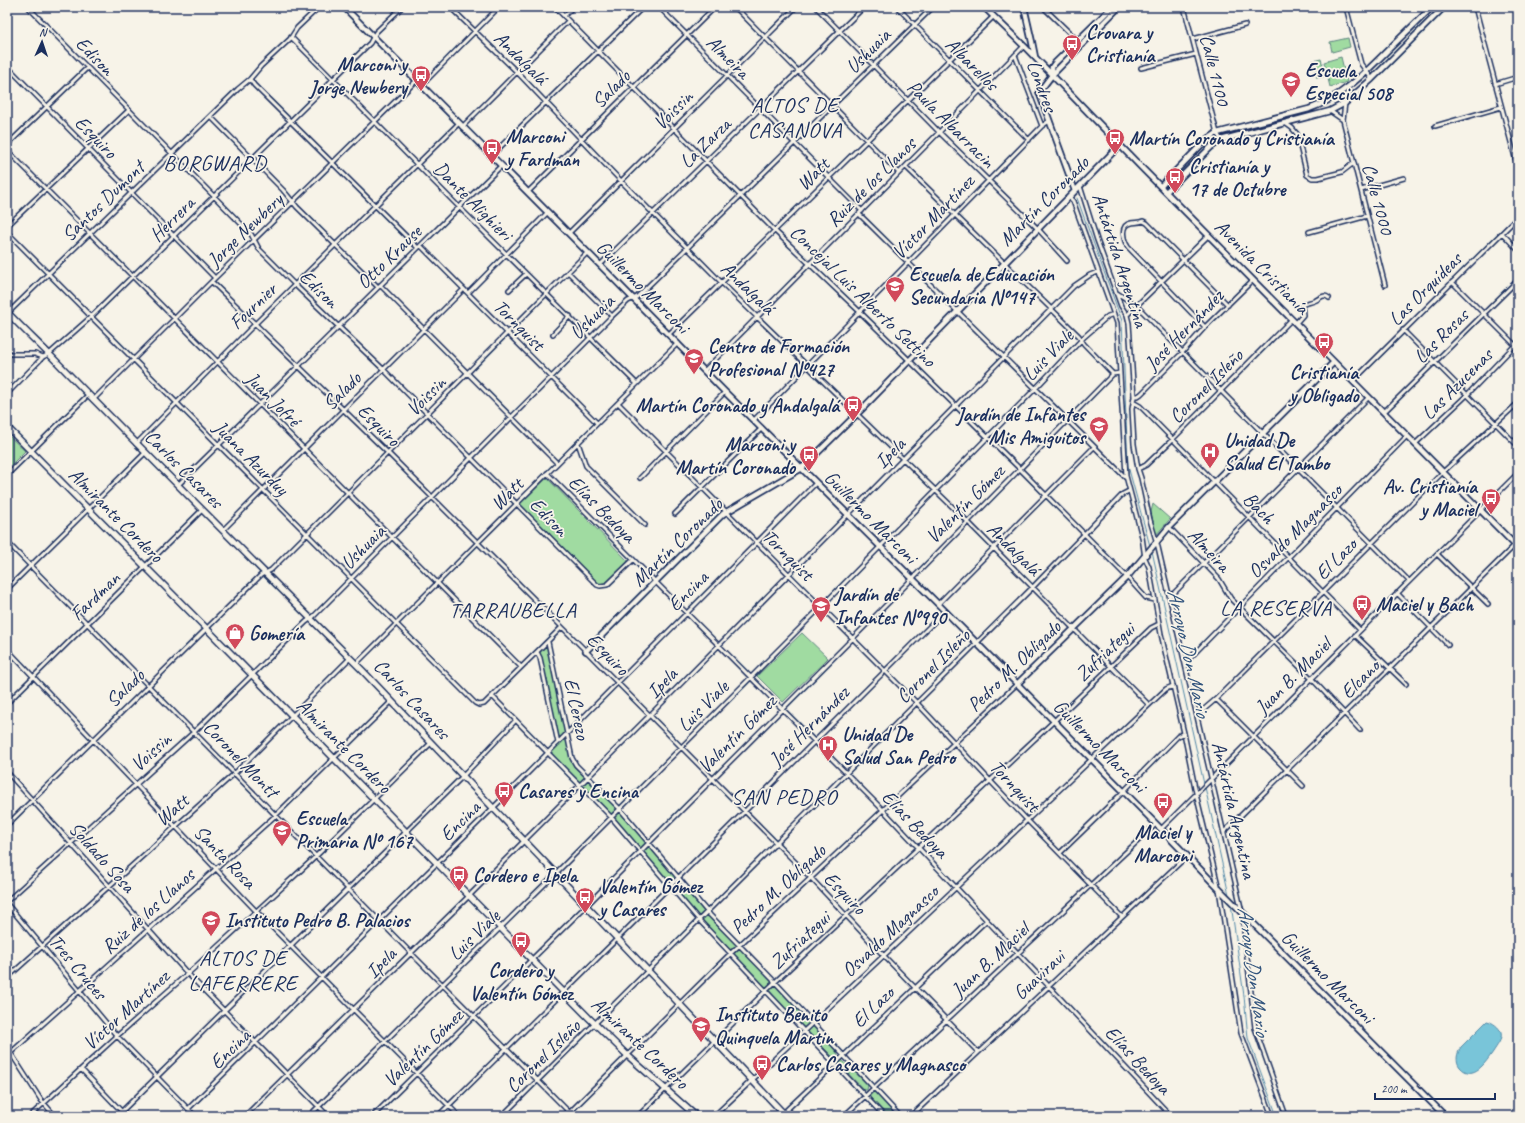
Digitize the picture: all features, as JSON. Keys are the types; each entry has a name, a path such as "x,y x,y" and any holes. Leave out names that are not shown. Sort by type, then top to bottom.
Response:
{"main road":[{"name":"Carlos Casares","path":"7,313 392,701 618,938 648,972 783,1115"},
{"name":"Almirante Cordero","path":"7,427 438,863 531,960 627,1056 696,1116"}],"street":[{"name":"Edison","path":"28,7 251,234 259,249 428,413 597,585 607,585 633,560"},
{"name":"Santos Dumont","path":"7,313 211,116 238,88 250,79 291,37 297,28 319,7"},
{"name":"Guillermo Marconi","path":"344,7 416,81 588,252 704,371 1161,828 1219,889 1445,1116"},
{"name":"Herrera","path":"7,394 43,357 49,354 92,316 174,236 333,80 374,38 376,32 402,7"},
{"name":"Andalgalá","path":"450,7 546,102 653,214 722,283 902,460 968,522 1149,705"},
{"path":"421,86 499,7"},
{"name":"Concejal Luis Alberto Settino","path":"555,7 599,50 706,161 988,437 1128,577 1146,598 1155,600"},
{"path":"564,16 573,7"},
{"path":"491,156 643,7"},
{"name":"Almeira","path":"659,7 862,211"},
{"name":"Salado","path":"528,192 686,34 715,7"},
{"path":"735,7 899,174"},
{"name":"Voissin","path":"569,233 796,7"},
{"name":"Paula Albarracin","path":"816,7 1067,261"},
{"name":"La Zarza","path":"600,265 864,7"},
{"name":"Albarellos","path":"897,7 1029,140"},
{"name":"Ushuaia","path":"310,619 552,378 612,316 628,301 637,296 688,248 933,7"},
{"name":"Avenida Cristianía","path":"984,7 1407,436 1517,545"},
{"path":"1024,7 1034,57"},
{"path":"1043,7 1078,41"},
{"name":"Calle 1100","path":"1184,7 1217,133 1221,140"},
{"path":"1346,7 1361,64 1372,79"},
{"path":"1161,186 1205,141 1217,133 1316,106 1341,92 1356,81 1432,7"},
{"path":"1166,192 1211,147 1221,140 1330,111 1345,103 1372,79 1444,7"},
{"path":"1475,7 1516,161"},
{"path":"1052,75 1052,67 1078,41 1115,8"},
{"path":"1031,96 1040,92 1052,75 1115,8"},
{"name":"Watt","path":"669,334 993,17"},
{"path":"462,127 568,20"},
{"path":"1193,39 1245,25"},
{"name":"Dante Alighieri","path":"291,37 637,384"},
{"path":"1025,47 1031,45 1032,42"},
{"name":"Ruiz de los Llanos","path":"704,371 1015,55 1025,47"},
{"path":"1141,68 1196,54"},
{"name":"Londres","path":"1015,55 1042,126"},
{"name":"Esquiro","path":"7,66 215,278"},
{"path":"7,144 87,68"},
{"path":"1495,84 1518,77"},
{"path":"250,79 254,85 332,164 418,248"},
{"name":"Jorge Newbery","path":"94,400 215,278 416,81"},
{"name":"Antártida Argentina","path":"1040,92 1075,191"},
{"name":"Calle 1000","path":"1345,103 1343,120 1385,285"},
{"path":"1316,106 1318,114"},
{"path":"1435,126 1501,107"},
{"path":"7,226 129,110"},
{"path":"1330,111 1343,120"},
{"name":"Elías Bedoya","path":"211,116 335,245 424,330 557,463"},
{"name":"Víctor Martínez","path":"754,420 1042,126 1049,121"},
{"path":"1284,122 1297,134 1307,175 1310,177 1314,178 1342,172 1354,164"},
{"name":"Fournier","path":"136,444 254,324 458,123"},
{"name":"Martín Coronado","path":"586,651 726,512 802,468 1038,230 1120,145"},
{"name":"Juan Jofré","path":"7,150 347,494 521,667"},
{"name":"Otto Krause","path":"178,486 501,166"},
{"path":"906,167 1082,340 1084,344 1113,374 1120,373"},
{"path":"1361,190 1404,178"},
{"name":"Antártida Argentina","path":"1080,186 1097,240 1121,306 1127,315 1130,328 1134,396 1132,408 1134,444 1138,469 1155,543 1170,596 1242,912 1255,1028 1286,1116"},
{"name":"Antártida Argentina","path":"1069,197 1073,201 1114,314 1119,333 1126,478 1142,536 1172,686 1219,889 1241,1033 1272,1116"},
{"path":"468,293 548,212"},
{"path":"859,214 1126,478"},
{"path":"1309,232 1367,216"},
{"name":"Las Orquídeas","path":"1353,381 1518,217"},
{"path":"1205,327 1125,243 1123,231 1127,224 1143,221 1228,305"},
{"name":"Juana Azurduy","path":"7,232 476,703 479,705 484,704 492,696"},
{"path":"1502,233 1518,250"},
{"path":"1127,315 1162,283 1209,235"},
{"name":"Tornquist","path":"421,246 552,378 598,422"},
{"name":"Voissin","path":"264,573 271,570 508,334 588,252"},
{"path":"568,272 612,316"},
{"name":"Ipela","path":"245,1116 469,896 718,645 790,575 1050,309 1077,283 1098,272"},
{"path":"509,290 526,274"},
{"name":"José Hernández","path":"1134,396 1141,394 1183,352 1205,327 1254,280"},
{"name":"Las Rosas","path":"1384,412 1518,280"},
{"name":"Esquiro","path":"212,282 388,453 477,544 586,651 812,879 884,956 978,1052"},
{"path":"1452,282 1517,347"},
{"name":"Salado","path":"223,530 464,289"},
{"path":"1117,293 1137,306 1409,581"},
{"path":"1294,321 1303,315 1302,306 1304,304 1322,296 1329,298"},
{"name":"Luis Viale","path":"309,1116 501,928 881,547 1082,340 1108,316 1114,314"},
{"path":"553,334 570,316"},
{"name":"Coronel Isleño","path":"1138,469 1144,466 1173,440 1221,391 1294,321"},
{"path":"1403,330 1518,446"},
{"name":"Las Azucenas","path":"1416,444 1517,347 1518,342"},
{"name":"Watt","path":"356,664 678,343"},
{"path":"7,354 35,354 43,357"},
{"name":"Pedro M. Obligado","path":"566,1116 731,953 884,811 1128,577 1168,527 1334,362"},
{"name":"Valentín Gómez","path":"374,1116 640,852 1113,374"},
{"path":"640,478 725,392"},
{"path":"7,475 88,395"},
{"path":"1170,596 1299,469 1369,397"},
{"name":"Bach","path":"1133,402 1140,406 1360,630"},
{"name":"El Lazo","path":"1197,714 1216,699 1443,472 1518,402"},
{"name":"Tornquist","path":"618,403 916,702 1028,821 1122,917"},
{"path":"675,514 762,428"},
{"name":"Osvaldo Magnasco","path":"1184,661 1188,659 1289,558 1407,436"},
{"path":"578,443 586,466 645,525"},
{"path":"938,604 1094,447"},
{"path":"7,589 145,453"},
{"path":"1141,478 1144,466"},
{"name":"Elías Bedoya","path":"547,473 884,811 1172,1116"},
{"name":"Juan B. Maciel","path":"1196,793 1518,473"},
{"name":"Encina","path":"188,1109 494,808 816,483"},
{"name":"Coronel Isleño","path":"502,1116 648,972 976,642 1033,587 1123,494 1129,491"},
{"name":"Fardman","path":"7,703 202,510"},
{"name":"Almeira","path":"1168,527 1219,579 1228,596 1239,608 1311,678 1360,730"},
{"name":"Coronel Montt","path":"7,542 195,731 442,985 475,1016 574,1116"},
{"name":"Elcano","path":"1224,832 1517,545"},
{"path":"1437,554 1488,604"},
{"name":"Salado","path":"7,825 206,628 264,573"},
{"path":"1397,593 1448,644"},
{"name":"José Hernández","path":"438,1116 678,878 884,670 945,611"},
{"name":"Voissin","path":"7,902 195,731 310,619"},
{"name":"Zufriategui","path":"638,1116 766,990 1054,721 1151,628 1159,624"},
{"path":"562,627 492,696 547,754 611,817 699,920 884,1116"},
{"path":"1355,635 1406,684"},
{"name":"El Cerezo","path":"548,642 574,763 588,777"},
{"name":"Santa Rosa","path":"7,649 256,911 459,1116"},
{"path":"537,652 540,658 558,743"},
{"name":"Watt","path":"7,978 235,772 350,658"},
{"name":"Osvaldo Magnasco","path":"714,1116 1166,689 1172,686"},
{"path":"1216,699 1303,786"},
{"name":"Ruiz de los Llanos","path":"7,1056 276,814 392,701"},
{"path":"117,1116 462,776 515,721"},
{"path":"1060,853 1178,736 1184,734"},
{"name":"Víctor Martínez","path":"30,1116 317,856 431,743"},
{"name":"Soldado Sosa","path":"7,772 188,974 328,1116"},
{"path":"588,777 620,809 707,912 813,1022 900,1116"},
{"path":"1161,828 1196,793"},
{"name":"Juan B. Maciel","path":"844,1116 1156,824"},
{"name":"Guaviravi","path":"911,1116 1187,856"},
{"name":"Tres Cruces","path":"7,902 117,1036 156,1078 195,1116"},
{"name":"El Lazo","path":"783,1115 843,1055 987,920"},
{"path":"7,1047 43,1104 54,1116"},
{"path":"81,1069 126,1116"}],"green space":[{"path":"1348,38 1350,47 1332,52 1330,42"},
{"path":"1341,57 1347,82 1330,87 1324,62"},
{"path":"1321,59 1326,76 1317,78 1313,61"},
{"path":"7,434 25,451 7,469"},
{"path":"547,478 629,562 611,580 602,584 598,583 520,504"},
{"path":"1153,504 1170,519 1156,535 1151,512"},
{"path":"802,633 828,658 783,702 757,676"},
{"path":"546,642 571,761 574,767 618,809 706,914 812,1023 838,1054 837,1057 834,1058 804,1028 699,918 641,850 549,754 558,743 559,738 540,658 537,652"},
{"path":"842,1060 868,1085 867,1090 864,1090 839,1064"},
{"path":"872,1091 875,1092 897,1116 888,1116 870,1097 870,1093"}],"water":[{"path":"1487,1021 1499,1029 1501,1035 1500,1040 1487,1061 1479,1069 1470,1072 1465,1071 1457,1062 1458,1052 1461,1047"}],"waterway":[{"name":"Arroyo Don Mario","path":"1077,198 1122,321 1128,466 1150,546"},
{"name":"Arroyo Don Mario","path":"1152,551 1204,784"},
{"name":"Arroyo Don Mario","path":"1205,787 1229,895"},
{"name":"Arroyo Don Mario","path":"1231,904 1244,996 1248,1038 1277,1116"}],"place":[{"name":"Crovara y Cristianía","path":"1072,61"},
{"name":"Marconi y Jorge Newbery","path":"421,92"},
{"name":"Escuela Especial 508","path":"1291,98"},
{"name":"Martín Coronado y Cristianía","path":"1115,155"},
{"name":"Marconi y Fardman","path":"492,165"},
{"name":"Cristianía y 17 de Octubre","path":"1175,194"},
{"name":"Escuela de Educación Secundaria Nº147","path":"895,303"},
{"name":"Cristianía y Obligado","path":"1324,359"},
{"name":"Centro de Formación Profesional Nº427","path":"694,375"},
{"name":"Martín Coronado y Andalgalá","path":"853,422"},
{"name":"Jardín de Infantes Mis Amiguitos","path":"1099,443"},
{"name":"Unidad De Salud El Tambo","path":"1210,469"},
{"name":"Marconi y Martín Coronado","path":"809,472"},
{"name":"Av. Cristianía y Maciel","path":"1491,515"},
{"name":"Maciel y Bach","path":"1362,621"},
{"name":"Jardín de Infantes Nº990","path":"821,623"},
{"name":"Gomería","path":"235,650"},
{"name":"Unidad De Salud San Pedro","path":"828,762"},
{"name":"Casares y Encina","path":"504,808"},
{"name":"Maciel y Marconi","path":"1163,819"},
{"name":"Escuela Primaria Nº 167","path":"282,847"},
{"name":"Cordero e Ipela","path":"459,892"},
{"name":"Valentín Gómez y Casares","path":"585,914"},
{"name":"Instituto Pedro B. Palacios","path":"211,937"},
{"name":"Cordero y Valentín Gómez","path":"521,958"},
{"name":"Instituto Benito Quinquela Martin","path":"701,1043"},
{"name":"Carlos Casares y Magnasco","path":"762,1081"}],"district":[{"name":"ALTOS DE CASANOVA","path":"795,118"},
{"name":"BORGWARD","path":"215,163"},
{"name":"LA RESERVA","path":"1276,608"},
{"name":"TARRAUBELLA","path":"513,610"},
{"name":"SAN PEDRO","path":"784,797"},
{"name":"ALTOS DE LAFERRERE","path":"243,970"}]}
